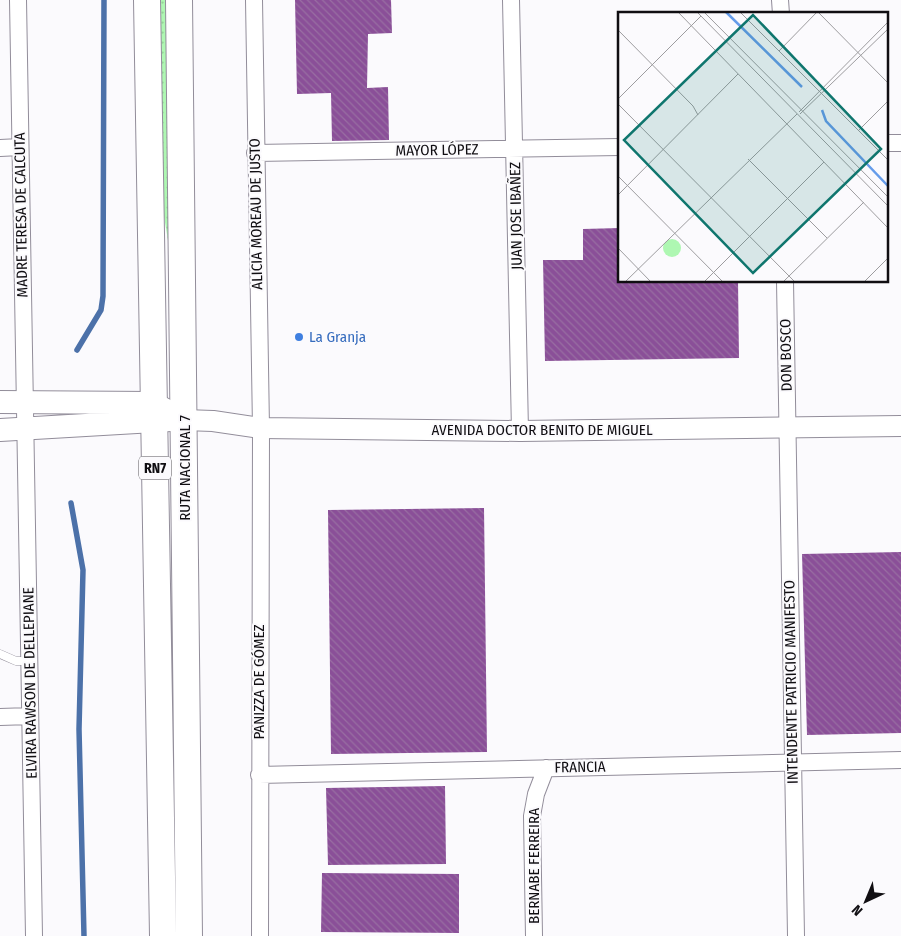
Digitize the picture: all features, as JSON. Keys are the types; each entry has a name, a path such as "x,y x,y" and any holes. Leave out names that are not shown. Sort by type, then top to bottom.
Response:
{"highway":[{"name":"RN7","path":"147,0 163,936"},
{"name":"RUTA NACIONAL 7","path":"179,0 189,936"}],"main road":[{"name":"AVENIDA DOCTOR BENITO DE MIGUEL","path":"0,402 25,401 154,412 184,420"},
{"path":"0,430 25,430 154,412"}],"street":[{"name":"MADRE TERESA DE CALCUTA","path":"18,0 25,430"},
{"name":"ALICIA MOREAU DE JUSTO","path":"254,0 255,153 261,428"},
{"name":"JUAN JOSE IBAÑEZ","path":"511,0 520,431"},
{"path":"888,143 901,143"},
{"path":"0,148 20,147"},
{"name":"MAYOR LÓPEZ","path":"255,153 618,147"},
{"name":"DON BOSCO","path":"785,282 787,428"},
{"name":"AVENIDA DOCTOR BENITO DE MIGUEL","path":"184,420 212,421 261,428 520,431 901,426"},
{"name":"PANIZZA DE GÓMEZ","path":"260,936 261,428"},
{"name":"INTENDENTE PATRICIO MANIFESTO","path":"787,428 796,936"},
{"name":"ELVIRA RAWSON DE DELLEPIANE","path":"25,430 34,936"},
{"path":"0,717 30,716"},
{"name":"FRANCIA","path":"259,775 901,760"},
{"name":"BERNABE FERREIRA","path":"534,936 532,816 536,794 546,768"}],"lane":[{"path":"0,654 16,661 30,661"}],"green space":[{"path":"159,0 170,0 172,265 163,210"}],"building":[{"path":"295,0 391,0 392,33 368,34 367,88 388,87 389,140 332,141 331,93 297,94"},
{"path":"618,228 618,282 738,282 739,358 545,361 543,260 583,260 583,229"},
{"path":"484,508 487,752 331,754 328,510"},
{"path":"901,552 901,733 807,735 802,554"},
{"path":"445,786 446,864 328,865 326,788"},
{"path":"322,873 459,874 459,933 321,932"}],"waterway":[{"path":"77,350 101,310 103,296 104,0"},
{"path":"71,503 83,570 79,729 84,936"}],"place":[{"name":"La Granja","path":"299,337"}]}
